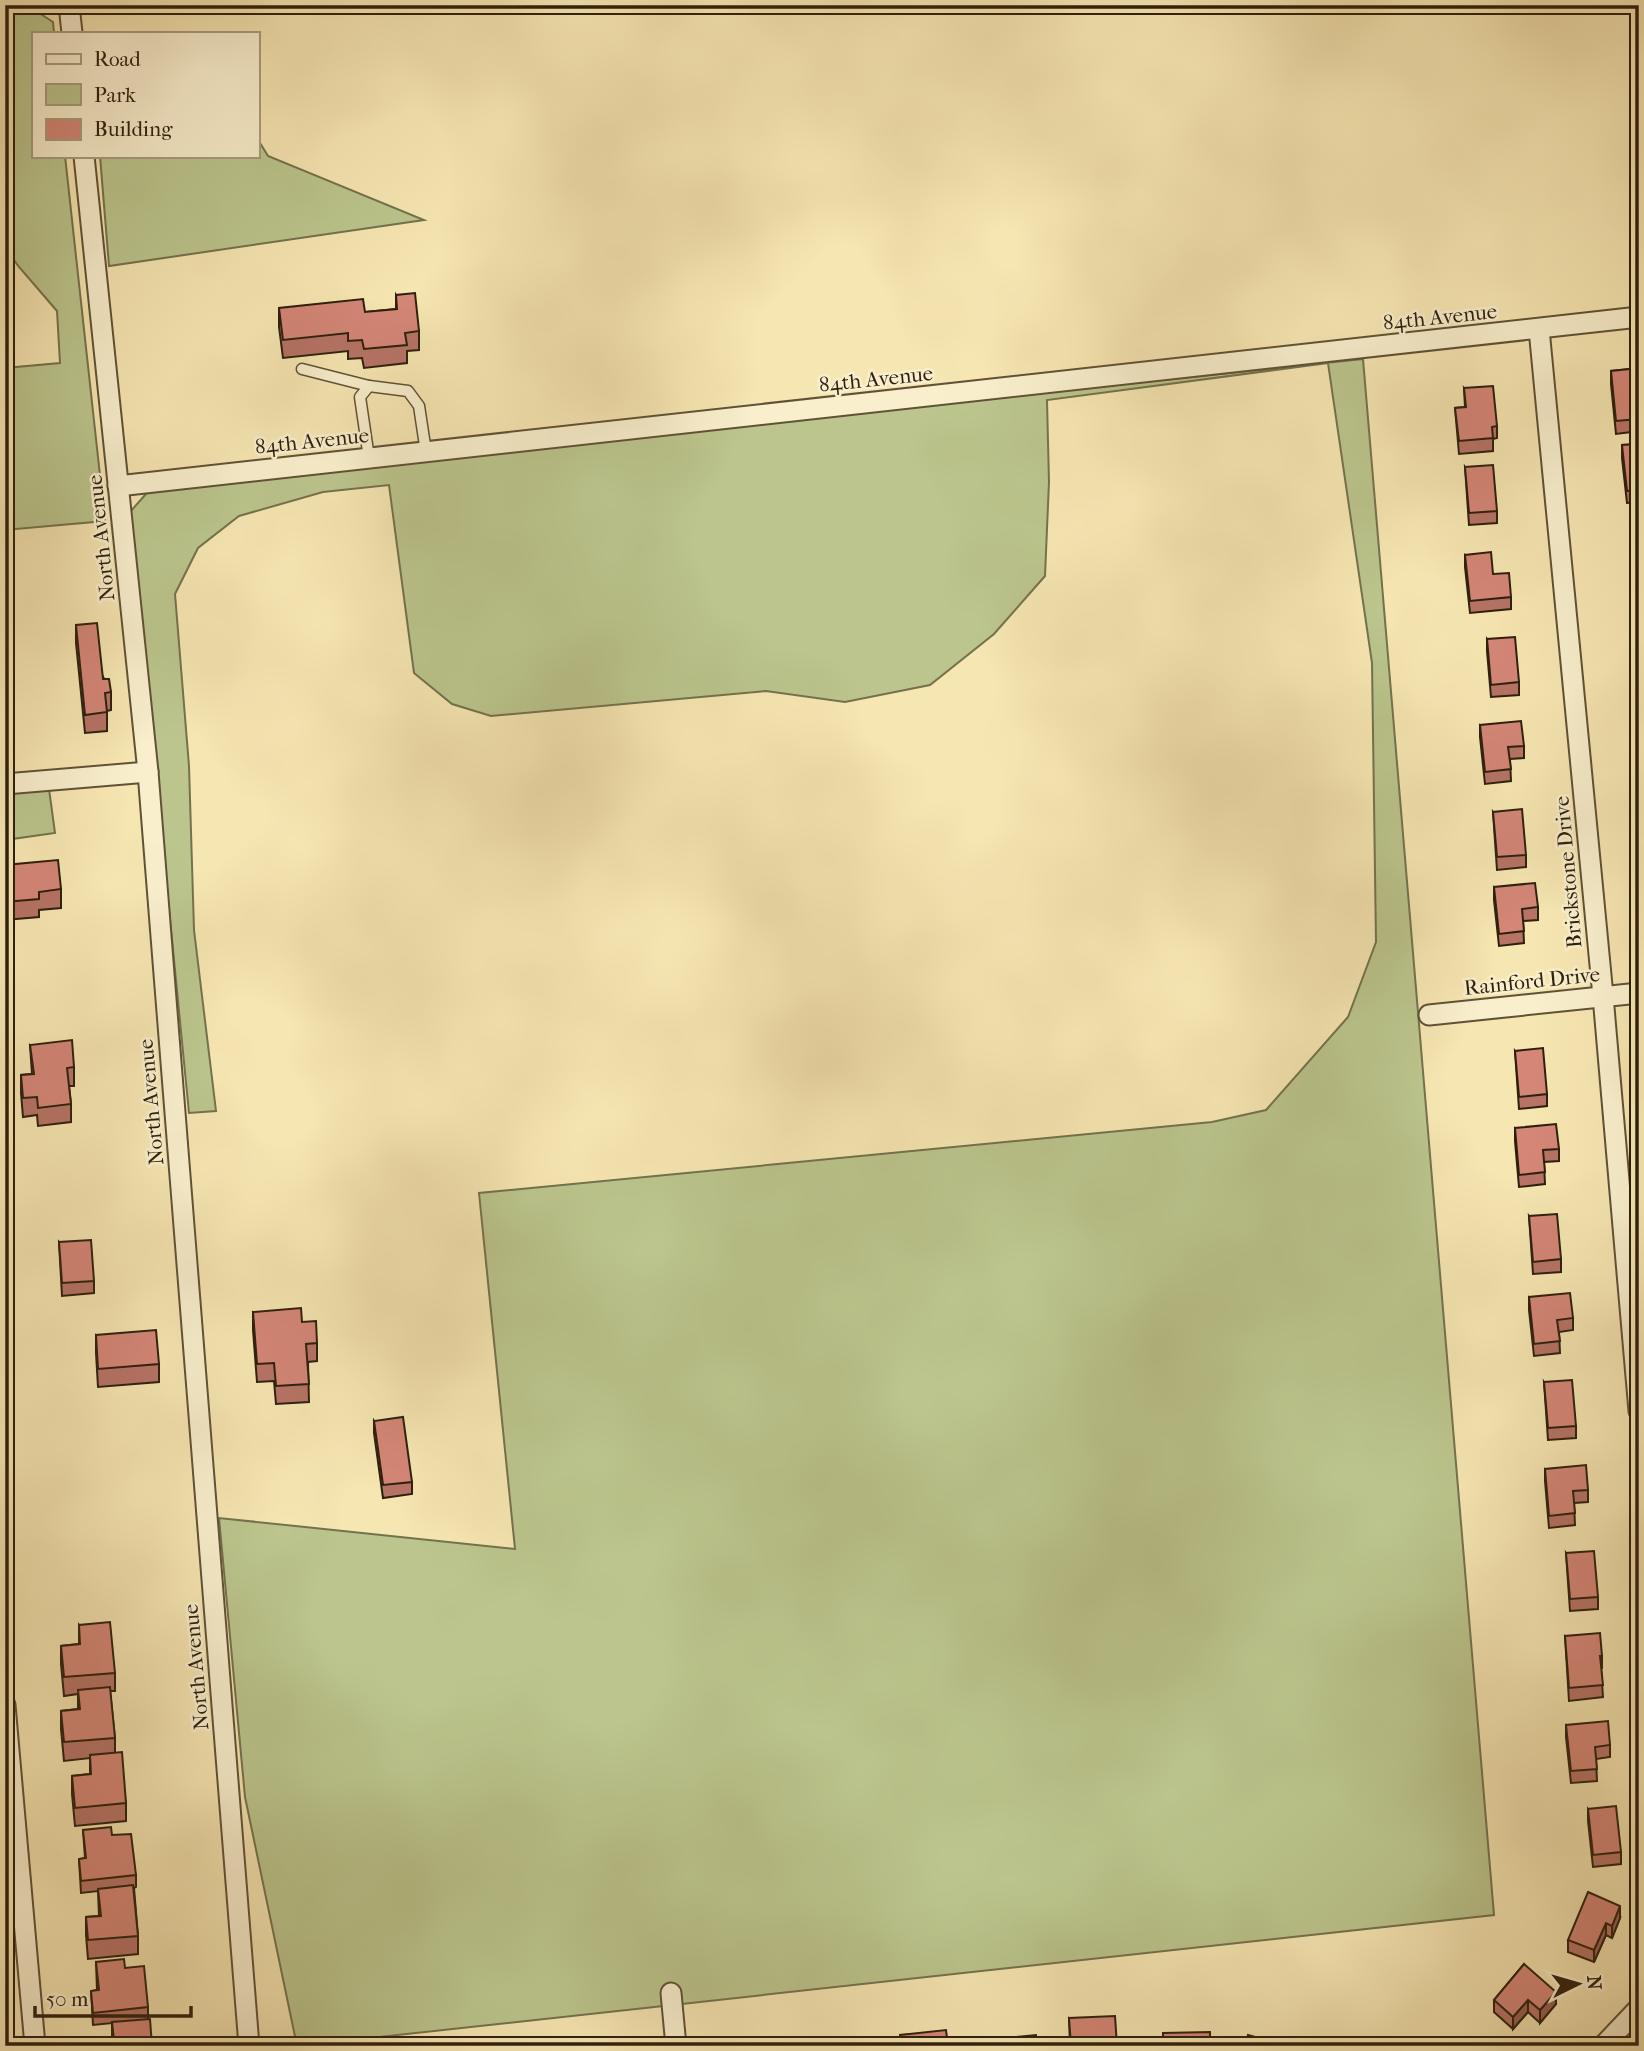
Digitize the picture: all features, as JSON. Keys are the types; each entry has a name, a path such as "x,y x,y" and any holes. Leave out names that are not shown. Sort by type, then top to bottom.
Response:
{"street":[{"path":"69,5 72,32"},
{"name":"North Avenue","path":"85,158 148,772 249,2046"},
{"name":"84th Avenue","path":"118,486 1639,317"},
{"name":"Brickstone Drive","path":"1539,329 1603,996 1639,1411"},
{"path":"5,784 148,772"},
{"name":"Rainford Drive","path":"1429,1015 1639,993"},
{"path":"5,1705 35,2046"},
{"path":"671,1993 676,2046"},
{"path":"1603,2046 1639,2008"}],"lane":[{"path":"302,369 369,386 408,391 419,406 426,452"},
{"path":"369,386 360,397 369,458"}],"green space":[{"path":"5,5 27,5 53,22 54,32 32,32 32,158 65,158 105,521 5,530 5,368 60,363 57,311 5,248"},
{"path":"259,141 268,156 424,220 109,266 100,158 259,158"},
{"path":"1363,359 1494,1915 297,2046 245,1797 219,1518 515,1549 479,1193 1212,1122 1266,1110 1348,1017 1376,942 1372,663 1328,363 1047,400 1049,482 1045,576 994,634 930,685 845,702 766,691 491,716 452,704 414,673 389,485 323,492 239,516 198,548 175,594 189,766 194,930 216,1111 189,1113 130,512 153,486"},
{"path":"49,789 55,833 5,840 5,793"}],"building":[{"path":"415,293 419,331 405,333 407,345 364,349 362,340 348,341 348,333 283,340 279,308 363,299 365,312 397,309 396,295"},
{"path":"1639,368 1639,419 1616,421 1611,371"},
{"path":"1493,386 1497,426 1492,427 1493,438 1459,441 1455,408 1466,407 1464,388"},
{"path":"1639,444 1639,490 1627,491 1622,445"},
{"path":"1493,465 1497,511 1469,513 1465,467"},
{"path":"1639,517 1639,585 1632,586 1630,559 1637,558 1633,518"},
{"path":"1491,552 1493,574 1509,573 1511,597 1470,601 1465,555"},
{"path":"97,623 103,679 109,679 111,692 105,693 107,712 85,715 76,625"},
{"path":"1515,637 1519,682 1491,685 1487,639"},
{"path":"1521,721 1524,746 1508,747 1511,769 1485,772 1480,725"},
{"path":"1522,809 1526,855 1497,857 1493,812"},
{"path":"58,860 61,889 39,892 39,899 5,902 5,865"},
{"path":"1535,883 1538,907 1522,909 1524,931 1499,934 1494,887"},
{"path":"72,1040 74,1067 67,1068 71,1104 38,1108 37,1097 23,1098 21,1075 34,1074 30,1045"},
{"path":"1543,1048 1547,1094 1519,1097 1515,1051"},
{"path":"1556,1124 1559,1149 1543,1150 1545,1172 1519,1175 1515,1128"},
{"path":"1557,1214 1561,1259 1533,1262 1529,1216"},
{"path":"91,1240 94,1281 62,1283 59,1242"},
{"path":"1570,1293 1573,1318 1557,1320 1560,1341 1534,1344 1529,1297"},
{"path":"301,1308 302,1322 316,1321 317,1343 306,1344 309,1384 276,1386 274,1363 257,1364 253,1312"},
{"path":"156,1330 159,1364 98,1369 96,1335"},
{"path":"1572,1380 1576,1426 1548,1428 1544,1382"},
{"path":"403,1417 412,1482 383,1485 374,1421"},
{"path":"1586,1465 1588,1490 1573,1491 1575,1513 1549,1516 1545,1469"},
{"path":"1594,1551 1598,1597 1570,1599 1566,1553"},
{"path":"110,1622 115,1673 64,1677 61,1646 80,1644 79,1625"},
{"path":"1600,1633 1603,1685 1569,1688 1565,1636"},
{"path":"110,1687 115,1738 64,1742 61,1711 80,1709 78,1690"},
{"path":"1608,1721 1610,1745 1595,1747 1597,1769 1571,1771 1566,1725"},
{"path":"122,1752 126,1803 75,1808 72,1776 91,1774 90,1755"},
{"path":"1616,1806 1621,1852 1593,1855 1588,1809"},
{"path":"111,1827 112,1835 131,1834 136,1875 81,1881 79,1859 86,1858 83,1830"},
{"path":"133,1885 138,1936 88,1940 86,1917 101,1916 98,1889"},
{"path":"1588,1892 1620,1906 1612,1926 1606,1923 1594,1950 1568,1940"},
{"path":"124,1959 125,1968 144,1966 148,2007 93,2013 91,1991 99,1990 96,1962"},
{"path":"1524,1964 1556,1992 1540,2010 1528,2000 1513,2017 1494,2000"},
{"path":"1115,2016 1117,2046 1071,2045 1069,2018"},
{"path":"150,2019 152,2046 96,2046 96,2042 114,2040 112,2022"},
{"path":"946,2030 948,2046 901,2046 900,2035"},
{"path":"1210,2032 1210,2046 1163,2046 1163,2033"},
{"path":"1036,2035 1037,2046 990,2046 989,2040"},
{"path":"1248,2035 1287,2046 1245,2046"},
{"path":"1477,2039 1484,2046 1472,2046"}]}
